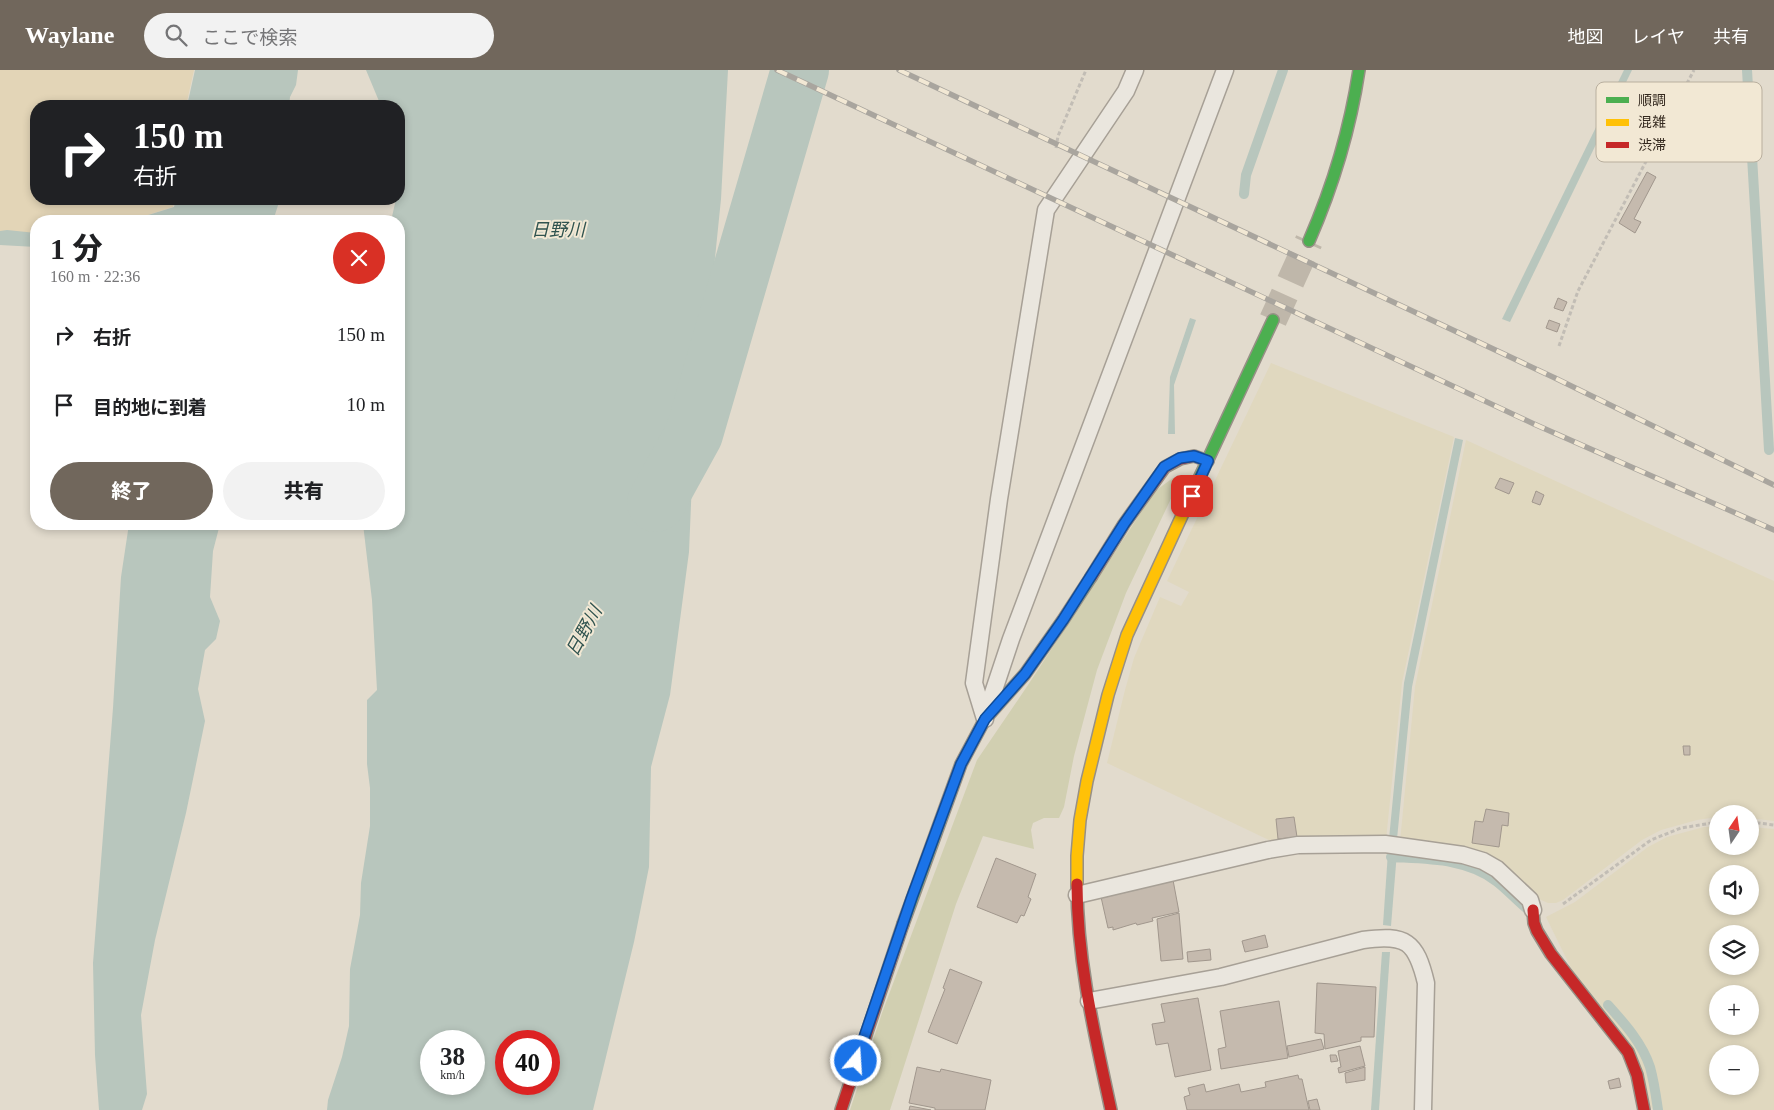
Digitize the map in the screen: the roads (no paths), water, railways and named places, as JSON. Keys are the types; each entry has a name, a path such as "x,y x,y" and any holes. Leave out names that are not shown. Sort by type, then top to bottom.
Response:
{"street":[{"path":"1309,241 1328,198 1338,166 1348,128 1359,70"},
{"path":"1111,1110 1083,968 1076,895 1080,820 1108,695 1128,635 1273,320"},
{"path":"841,1110 909,906 961,764 985,719 1025,674 1164,467 1180,458 1194,456 1208,461"},
{"path":"1533,910 1537,931 1551,954 1628,1052 1637,1075 1644,1110"}],"lane":[{"path":"985,719 974,683 999,499 1046,210 1126,91 1135,70"},
{"path":"985,719 1011,639 1225,70"},
{"path":"1076,895 1268,850 1298,845 1392,845 1463,855 1483,861 1497,869 1530,900 1533,910"},
{"path":"1089,1002 1221,977 1363,940 1395,939 1407,943 1415,952 1421,963 1426,983 1423,1110"}],"water":[{"path":"195,70 298,70 296,85 290,100 188,100"},
{"name":"日野川","path":"366,70 728,70 721,199 702,386 694,434 689,552 670,695 651,767 649,867 634,942 593,1110 327,1110 328,1100 342,1057 349,1026 350,969 360,915 361,883 370,826 370,788 367,764 367,700 377,690 372,600 364,530 405,530 405,215 392,215 395,205 405,205 405,100 378,100"},
{"path":"1624,70 1632,70 1626,82 1618,82"},
{"path":"1596,127 1596,144 1510,322 1502,319"},
{"path":"174,205 278,205 275,215 148,215 174,207"},
{"path":"0,231 30,232 30,247 0,245"},
{"path":"1190,318 1196,320 1174,385 1175,434 1168,434 1170,377"},
{"path":"1455,438 1463,440 1412,687 1397,839 1389,839 1404,683"},
{"path":"128,530 218,530 213,551 210,597 220,621 216,639 205,650 198,689 205,721 186,813 155,940 141,1015 147,1094 142,1110 99,1110 95,1055 93,963 121,577"},
{"path":"1388,852 1397,852 1391,926 1383,925"},
{"path":"1382,952 1390,952 1379,1110 1371,1110"}],"waterway":[{"name":"日野川","path":"656,503 694,434 800,70"},
{"path":"1244,194 1246,175 1283,70"},
{"path":"1747,70 1748,82"},
{"path":"1752,162 1769,450"},
{"path":"1391,857 1446,861 1485,873 1531,912"},
{"path":"1608,1005 1621,1019 1647,1058 1653,1078 1658,1110"}],"tunnel":[{"path":"1273,320 1309,241"}],"railway":[{"path":"777,70 1534,424 1774,530"},
{"path":"899,70 1555,378 1774,485"}]}
